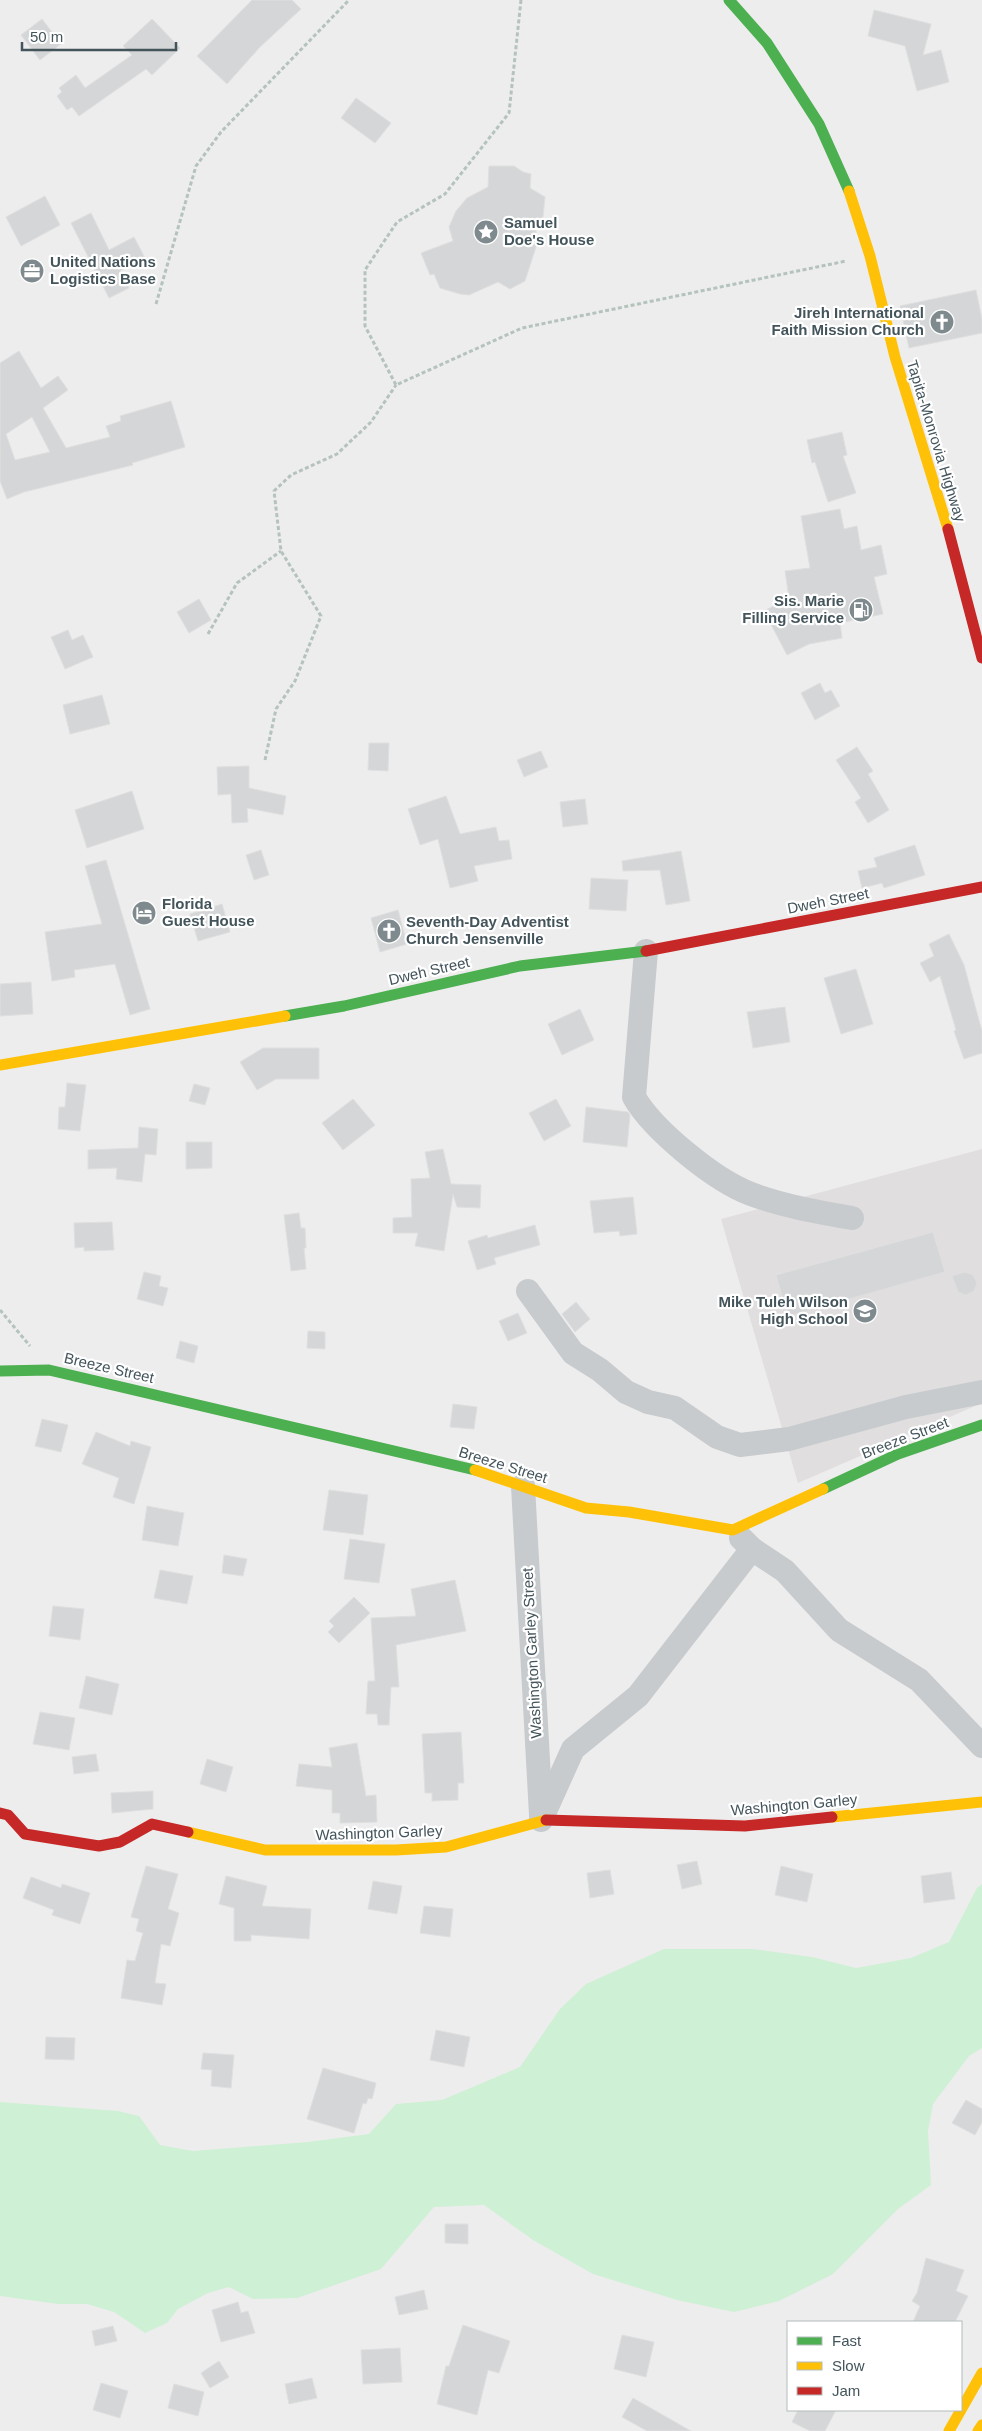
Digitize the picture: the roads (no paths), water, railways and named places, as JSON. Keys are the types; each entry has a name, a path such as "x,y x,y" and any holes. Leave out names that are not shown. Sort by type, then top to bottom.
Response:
{"main road":[{"name":"Tapita-Monrovia Highway","path":"729,0 767,43 819,124 854,203 870,256 895,357 942,510 982,658"},
{"name":"Dweh Street","path":"0,1065 344,1006 520,966 646,951 982,887"},
{"name":"Breeze Street","path":"0,1371 49,1370 478,1471 586,1508 629,1512 733,1530 898,1454 982,1425"},
{"name":"Washington Garley","path":"0,1814 8,1815 25,1834 99,1846 120,1842 152,1824 265,1850 396,1850 446,1847 541,1820 745,1826 982,1802"},
{"path":"962,2409 982,2374"},
{"path":"949,2431 961,2411"},
{"path":"978,2431 982,2425"}],"street":[{"path":"646,951 634,1096 644,1114 690,1156 750,1194 802,1208 852,1218"},
{"path":"528,1291 573,1353 600,1370 626,1392 648,1402 675,1408 717,1437 740,1444 789,1439 906,1407 982,1392"},
{"name":"Washington Garley Street","path":"523,1486 541,1820"},
{"path":"733,1530 752,1549 785,1571 839,1630 919,1680 982,1746"},
{"path":"541,1820 573,1749 638,1696 752,1549"}],"place":[{"name":"Samuel Doe's House","path":"486,232"},
{"name":"United Nations Logistics Base","path":"32,271"},
{"name":"Jireh International Faith Mission Church","path":"942,322"},
{"name":"Sis. Marie Filling Service","path":"861,610"},
{"name":"Florida Guest House","path":"144,913"},
{"name":"Seventh-Day Adventist Church Jensenville","path":"389,931"},
{"name":"Mike Tuleh Wilson High School","path":"865,1311"}]}
